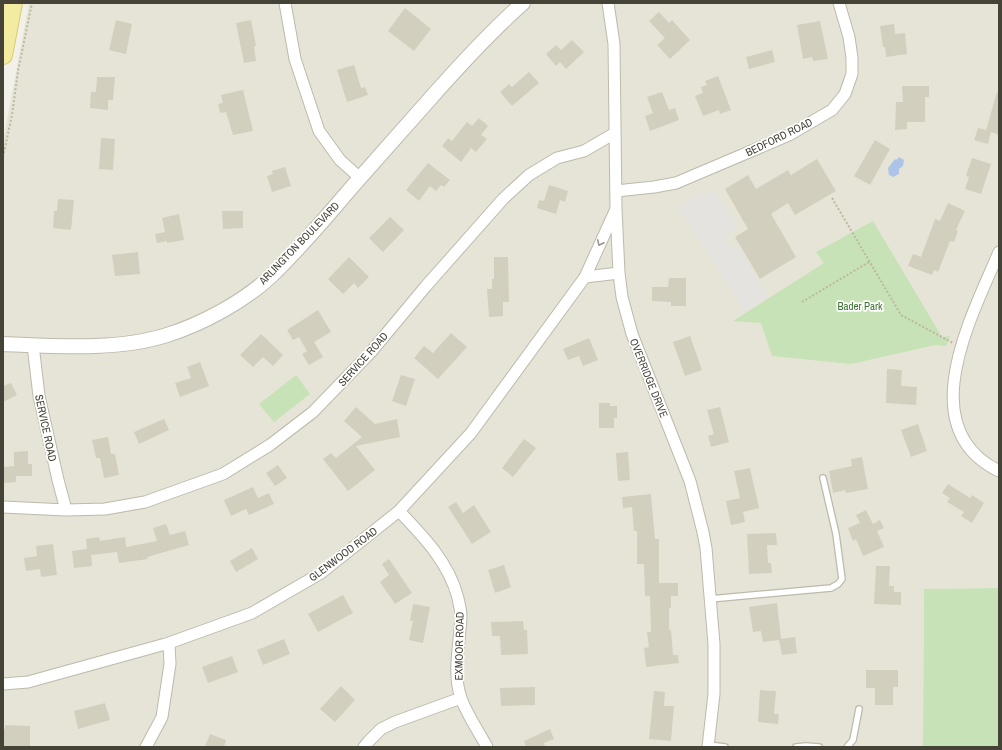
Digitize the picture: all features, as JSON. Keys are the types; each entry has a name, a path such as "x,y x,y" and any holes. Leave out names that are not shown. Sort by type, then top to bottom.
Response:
{"main road":[{"path":"3,55 13,3"}],"street":[{"path":"285,3 295,59 319,131 340,160 360,178"},
{"name":"ARLINGTON BOULEVARD","path":"3,344 108,345 137,342 167,335 229,308 269,278 311,234 467,57 523,3"},
{"name":"OVERRIDGE DRIVE","path":"608,3 614,44 616,209 619,273 622,296 632,334 690,481 704,537 714,644 714,694 708,746"},
{"name":"BEDFORD ROAD","path":"616,192 654,188 676,183 789,135 832,110 845,94 852,74 852,58 849,37 839,3"},
{"name":"SERVICE ROAD","path":"3,506 66,510 105,509 145,502 223,474 270,445 313,412 371,352 502,199 528,175 557,158 584,151 615,133"},
{"name":"GLENWOOD ROAD","path":"3,684 28,682 169,643 252,613 321,573 399,511 471,433 584,277 616,209"},
{"path":"999,252 966,330 955,372 954,404 959,432 977,457 999,471"},
{"path":"584,277 619,273"},
{"name":"SERVICE ROAD","path":"33,345 39,396 66,510"},
{"name":"EXMOOR ROAD","path":"399,511 436,552 443,562 456,591 461,614 457,674 461,698 487,747"},
{"path":"146,747 162,717 170,664 169,643"},
{"path":"364,747 381,729 461,698"}],"lane":[{"path":"710,599 831,588 838,584 842,579 836,534 823,478"},
{"path":"847,747 853,740 858,709"},
{"path":"708,746 725,747"},
{"path":"796,747 819,747"}],"path":[{"path":"3,157 32,3"},
{"path":"832,198 901,315 961,347"},
{"path":"802,302 869,262"}],"shaded area":[{"path":"29,3 999,3 999,588 924,589 923,747 3,747 3,141"},
{"path":"714,192 737,224 725,241 728,247 733,248 737,245 768,296 746,312 679,208 700,194"}],"green space":[{"name":"Bader Park","path":"873,221 942,337 950,336 946,346 935,345 851,364 772,356 761,323 733,321 824,263 816,252"},
{"path":"296,375 310,394 274,422 259,404"},
{"path":"999,588 999,747 923,747 924,589"}],"water":[{"path":"899,157 904,160 903,166 899,169 899,174 893,177 889,175 888,168 895,159 896,160"}],"building":[{"path":"405,8 431,29 414,51 388,31"},
{"path":"659,12 669,23 672,20 690,40 670,59 657,45 665,38 649,21"},
{"path":"116,20 132,24 126,54 109,50"},
{"path":"251,20 256,46 254,46 256,61 244,63 236,23"},
{"path":"820,21 828,59 813,61 812,57 803,59 797,25"},
{"path":"894,24 895,34 905,33 907,54 886,57 880,26"},
{"path":"572,40 584,52 566,69 560,62 556,66 546,54 556,45 561,50"},
{"path":"772,50 775,62 749,69 746,57"},
{"path":"354,65 361,88 365,87 368,95 347,102 337,70"},
{"path":"529,72 539,83 512,106 500,92 509,84 512,87"},
{"path":"718,76 731,110 720,114 719,110 703,116 695,96 703,93 701,87 707,85 705,81"},
{"path":"97,77 115,77 113,100 108,100 108,110 90,108 91,92 96,92"},
{"path":"902,86 929,86 929,97 925,97 925,122 907,122 907,129 895,130 896,102 903,102"},
{"path":"243,90 253,131 233,135 226,112 220,113 218,104 223,103 221,95"},
{"path":"662,92 669,110 675,108 679,120 650,131 645,116 653,113 647,97"},
{"path":"997,92 999,93 999,135 991,132 988,144 974,140 978,128 986,130"},
{"path":"479,118 488,126 481,135 487,139 476,152 471,148 461,162 442,146 448,138 452,141 467,122 472,126"},
{"path":"101,138 115,139 113,170 99,169"},
{"path":"875,140 890,149 870,185 854,176"},
{"path":"972,158 991,164 981,194 965,189 969,177 966,176"},
{"path":"817,159 836,191 795,215 788,203 771,214 796,257 760,279 735,237 748,229 725,189 748,175 756,189 788,170 791,175"},
{"path":"428,163 450,180 444,187 441,185 436,191 430,186 419,201 406,190"},
{"path":"285,167 291,186 272,192 267,176 273,174 272,171"},
{"path":"549,185 568,191 565,202 560,200 556,214 537,208 539,200 544,201"},
{"path":"58,199 74,200 71,230 53,228 54,211 57,211"},
{"path":"948,203 965,211 956,230 958,231 954,242 950,241 938,272 934,270 932,275 908,266 913,254 921,257 935,219 940,221"},
{"path":"222,211 243,211 243,228 223,229"},
{"path":"179,214 184,240 157,243 155,234 165,232 162,218"},
{"path":"390,217 404,230 383,252 369,238"},
{"path":"138,252 140,274 115,276 112,255"},
{"path":"349,257 369,277 358,288 354,283 343,294 328,279"},
{"path":"494,257 508,257 509,302 503,302 503,316 489,317 487,289 492,289 492,279 494,279"},
{"path":"669,278 686,278 686,306 671,306 671,302 652,301 652,287 668,287"},
{"path":"318,310 331,332 314,342 323,357 309,365 302,354 307,351 299,337 293,340 287,330"},
{"path":"451,333 467,347 438,379 414,358 424,346 433,353"},
{"path":"261,334 283,355 273,366 263,357 253,367 240,355"},
{"path":"690,336 702,370 685,376 673,342"},
{"path":"589,338 598,360 583,366 579,356 568,360 563,349"},
{"path":"200,362 209,386 180,397 175,383 191,378 187,367"},
{"path":"887,369 902,370 901,386 917,387 916,405 886,403"},
{"path":"401,375 415,379 406,406 392,401"},
{"path":"11,383 17,395 3,402 3,386"},
{"path":"599,403 610,403 610,406 617,406 617,418 614,418 614,428 599,428"},
{"path":"356,407 375,424 397,419 400,437 356,446 375,470 348,491 323,459 331,453 336,458 362,437 344,421"},
{"path":"720,407 729,442 711,447 708,436 714,434 707,410"},
{"path":"164,419 169,430 139,444 134,432"},
{"path":"918,424 927,451 911,457 901,430"},
{"path":"108,437 111,454 115,454 119,475 104,478 100,458 96,458 92,440"},
{"path":"524,439 536,448 513,477 502,468"},
{"path":"28,451 28,464 32,464 32,476 16,476 16,482 3,483 3,467 14,466 14,452"},
{"path":"628,452 630,480 618,481 616,453"},
{"path":"862,457 868,489 846,493 845,490 833,493 829,471 852,466 851,459"},
{"path":"278,465 287,478 275,486 266,473"},
{"path":"750,468 759,508 743,512 745,522 731,525 726,501 740,498 734,471"},
{"path":"948,484 970,498 972,495 984,503 972,523 961,516 964,512 947,502 950,498 942,493"},
{"path":"253,487 258,498 269,493 274,504 249,515 246,509 231,516 224,500"},
{"path":"651,494 655,539 659,539 659,583 678,583 678,596 671,596 671,608 669,608 669,630 671,630 673,655 678,655 679,663 646,667 644,648 649,647 647,632 651,632 650,596 645,596 644,564 637,564 637,531 634,531 632,507 623,508 622,497"},
{"path":"456,502 463,513 474,505 491,532 472,544 448,507"},
{"path":"866,510 873,524 880,520 884,528 877,531 884,547 863,556 856,539 853,541 848,528 860,523 856,515"},
{"path":"166,524 170,535 185,531 189,545 147,557 148,559 119,563 117,552 91,555 92,566 74,568 72,551 87,549 86,539 99,537 100,541 125,537 126,547 157,541 153,528"},
{"path":"776,533 777,545 767,545 768,563 771,563 772,573 749,574 747,534"},
{"path":"53,544 57,575 41,577 40,569 26,571 24,558 37,556 36,546"},
{"path":"252,548 258,559 236,572 230,561"},
{"path":"389,559 412,593 395,604 380,582 389,575 382,564"},
{"path":"504,565 511,587 495,593 488,570"},
{"path":"876,566 890,566 889,586 894,586 894,592 901,592 901,605 874,604"},
{"path":"343,595 353,613 318,632 308,614"},
{"path":"777,603 781,639 795,637 797,653 782,655 779,640 763,642 761,631 753,632 749,607"},
{"path":"413,604 430,607 423,643 409,640 413,621 410,621"},
{"path":"523,621 524,630 527,630 528,654 501,655 500,636 492,636 491,622"},
{"path":"284,639 290,654 263,665 257,650"},
{"path":"232,656 238,672 208,683 202,667"},
{"path":"866,670 898,670 898,687 893,687 893,705 875,705 875,688 866,688"},
{"path":"341,686 355,700 335,722 320,709"},
{"path":"535,687 535,705 501,706 500,688"},
{"path":"760,690 776,691 774,714 779,714 778,724 758,722"},
{"path":"654,691 665,692 664,706 674,706 671,741 649,739"},
{"path":"105,703 110,720 78,729 74,711"},
{"path":"5,725 30,726 30,747 3,747 3,729 5,729"},
{"path":"550,729 554,739 544,743 545,747 526,747 524,741"},
{"path":"210,734 226,740 224,747 205,747"}]}
